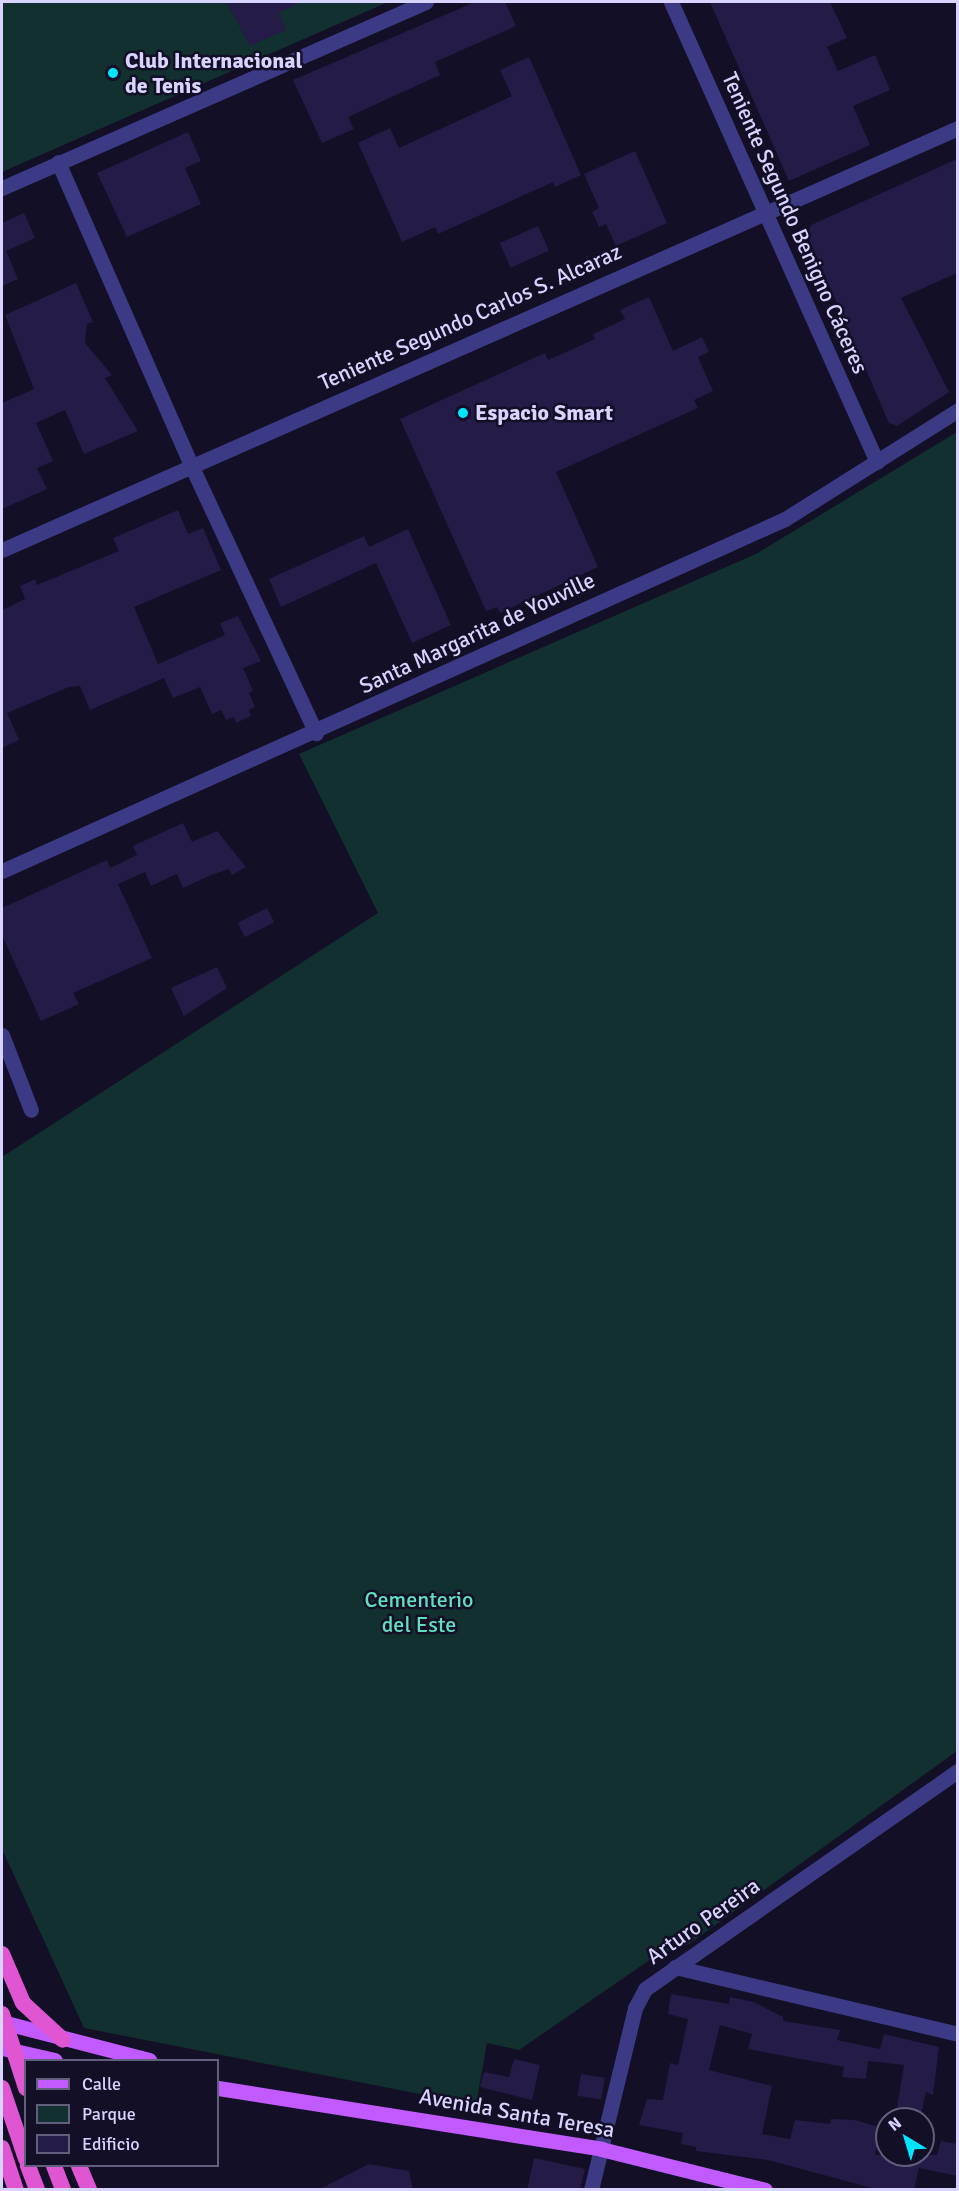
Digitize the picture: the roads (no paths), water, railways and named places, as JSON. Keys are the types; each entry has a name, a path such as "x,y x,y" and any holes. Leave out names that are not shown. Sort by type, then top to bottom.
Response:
{"highway":[{"path":"2,1954 23,2003 63,2040"},
{"path":"2,2014 24,2082"},
{"path":"2,2088 24,2153"},
{"path":"2,2148 16,2190"},
{"path":"28,2167 37,2190"},
{"path":"54,2167 63,2190"},
{"path":"79,2167 89,2190"}],"main road":[{"path":"2,2022 141,2059"},
{"path":"2,2048 47,2059"},
{"name":"Avenida Santa Teresa","path":"219,2079 259,2092"},
{"name":"Avenida Santa Teresa","path":"219,2088 259,2092 601,2149 765,2190"}],"street":[{"path":"2,188 426,2"},
{"name":"Teniente Segundo Benigno Cáceres","path":"671,2 877,462"},
{"name":"Teniente Segundo Carlos S. Alcaraz","path":"2,550 957,128"},
{"path":"58,162 191,465 316,733"},
{"name":"Santa Margarita de Youville","path":"2,871 316,733 785,519 957,410"},
{"path":"2,1035 30,1110"},
{"name":"Arturo Pereira","path":"591,2190 635,2008 645,1989 957,1771"},
{"path":"675,1967 957,2034"}],"place":[{"name":"Club Internacional de Tenis","path":"113,73"},
{"name":"Espacio Smart","path":"463,413"}],"park label":[{"name":"Cementerio del Este","path":"419,1612"}]}
